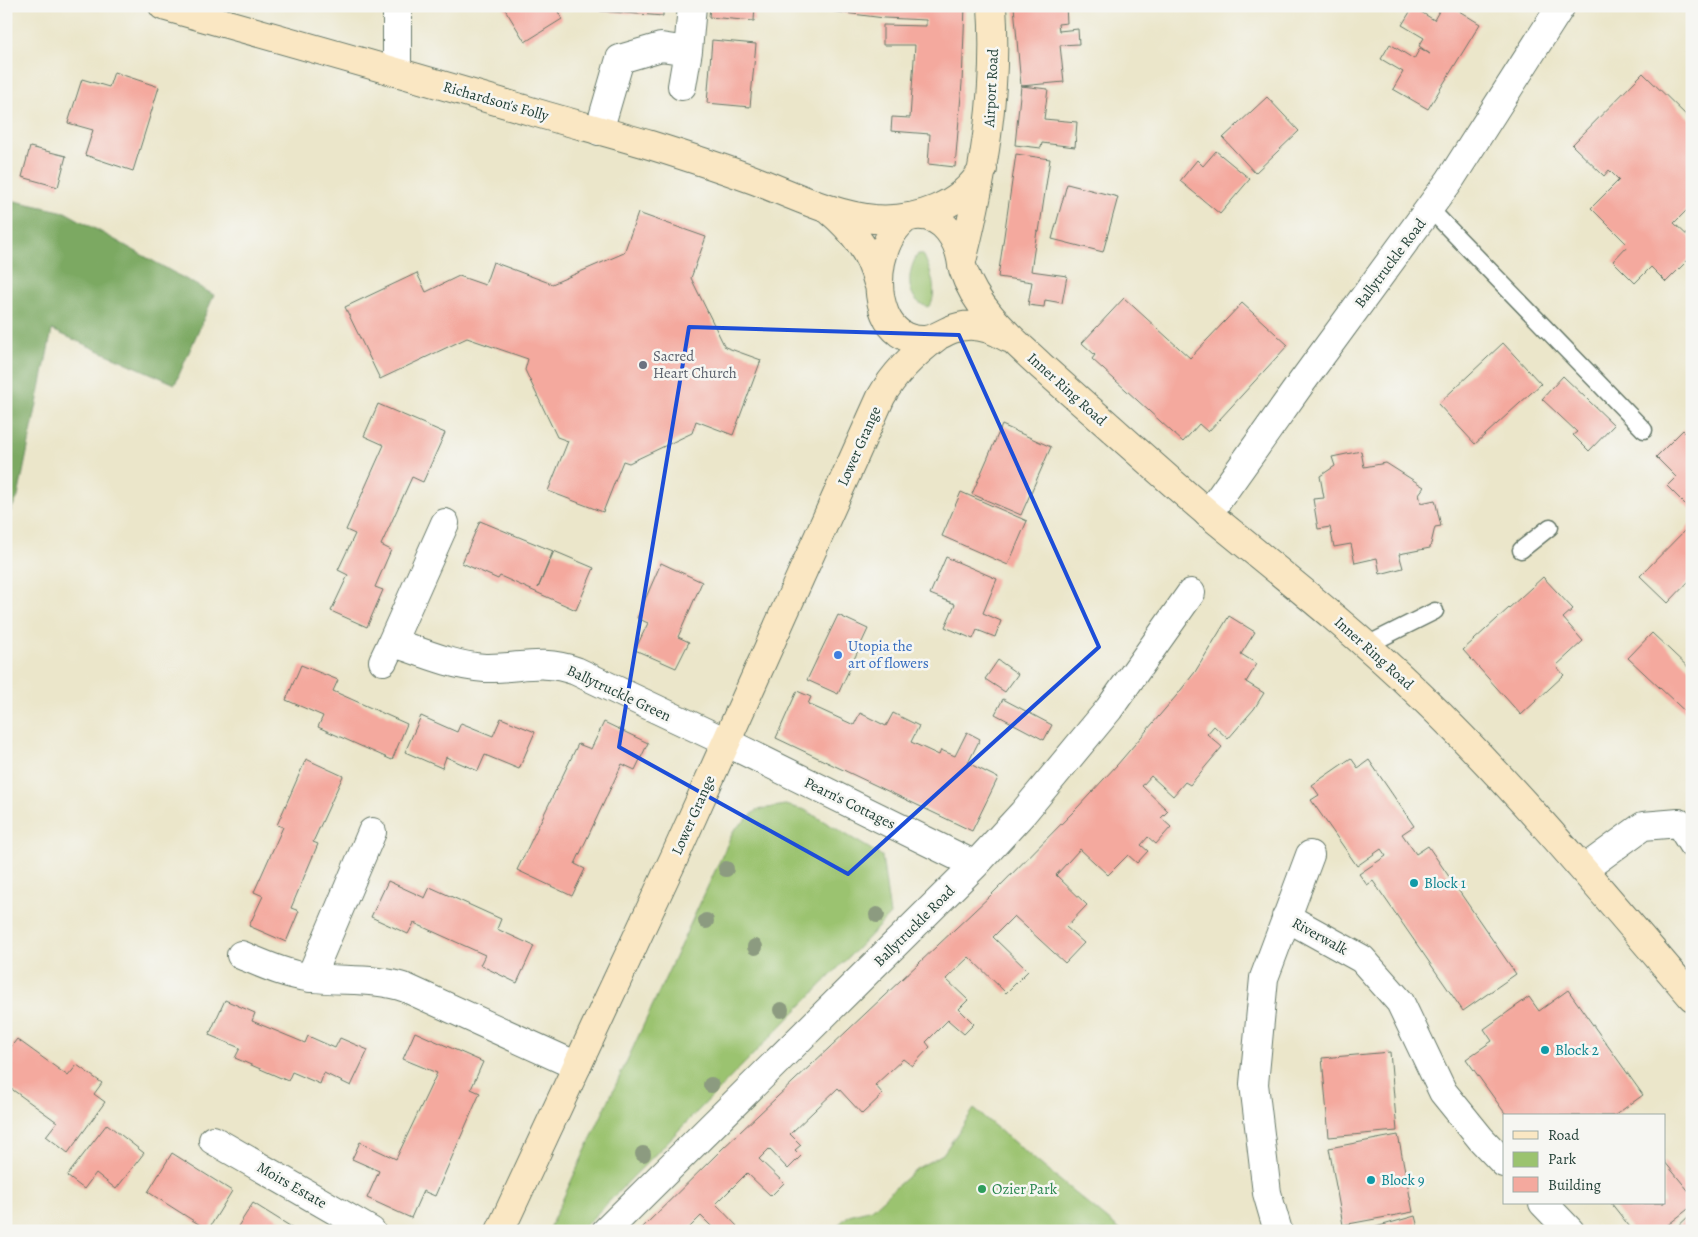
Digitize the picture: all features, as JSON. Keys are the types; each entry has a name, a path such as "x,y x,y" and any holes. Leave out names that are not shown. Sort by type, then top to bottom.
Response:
{"main road":[{"name":"Richardson's Folly","path":"163,6 599,131 710,165 826,208"},
{"name":"Airport Road","path":"962,265 983,169 991,98 992,6"},
{"path":"878,285 882,258 896,228 912,216 944,205 958,197 973,185 983,169"},
{"path":"826,208 875,219 928,216 946,227 954,238 970,288 984,308 1019,346"},
{"path":"826,208 845,224 861,242 872,261 885,316 889,347 887,371 881,397"},
{"path":"881,397 903,366 919,350 951,326 959,310 963,293 962,265"},
{"path":"885,316 893,327 905,336 922,340 958,327 980,326 999,333 1019,346"},
{"name":"Inner Ring Road","path":"1019,346 1208,514 1302,589 1367,645 1455,730 1584,869 1692,997"},
{"name":"Lower Grange","path":"500,1231 726,742 881,397"}],"street":[{"path":"397,6 397,72"},
{"path":"682,86 688,52 692,6"},
{"name":"Ballytruckle Road","path":"1208,514 1299,386 1430,209 1561,6"},
{"path":"599,131 620,59 661,47 688,52"},
{"name":"Ballytruckle Green","path":"445,523 388,651 473,666 499,667 544,664 560,666 576,671 726,742"},
{"name":"Ballytruckle Road","path":"606,1231 975,865 1023,813 1083,742 1136,673 1191,594"},
{"name":"Pearn's Cottages","path":"726,742 975,865"},
{"path":"1584,869 1643,826 1679,823 1692,844"},
{"path":"310,978 372,832"},
{"path":"1286,917 1310,855"},
{"name":"Riverwalk","path":"1278,1231 1267,1193 1254,1084 1264,978 1286,917 1362,959 1400,1002 1443,1092 1481,1139 1503,1162"},
{"path":"241,956 289,974 310,978 377,981 396,985 577,1066"},
{"name":"Moirs Estate","path":"213,1140 371,1231"},
{"path":"1544,1204 1570,1231"}],"lane":[{"path":"1430,209 1644,430"},
{"path":"1521,550 1550,527"},
{"path":"1367,645 1435,610"}],"highlighted area":[{"path":"689,327 959,335 1099,647 848,874 619,747"}],"green space":[{"path":"6,199 65,212 214,295 175,384 52,330 18,497 6,519"},
{"path":"918,254 924,256 933,282 932,302 928,307 920,303 911,291 910,276"},
{"path":"785,805 805,810 882,856 890,915 580,1231 548,1231 734,830 757,810"},
{"name":"Ozier Park","path":"974,1109 1121,1231 832,1231 849,1215 872,1209 916,1169 943,1154"}],"building":[{"path":"503,6 555,6 562,19 525,42"},
{"path":"601,6 663,6 663,16 600,11"},
{"path":"710,6 755,6 754,21 709,17"},
{"path":"830,6 965,6 962,83 955,167 928,164 930,134 891,131 892,117 910,118 915,45 883,45 883,25 926,26 926,20 884,18 829,11"},
{"path":"1014,6 1066,6 1067,23 1058,24 1059,31 1078,29 1079,44 1060,45 1064,82 1021,86"},
{"path":"1442,6 1451,6 1480,24 1428,109 1393,89 1403,72 1381,59 1390,44 1414,59 1420,48 1430,54 1419,46 1424,38 1402,25 1413,7 1434,20"},
{"path":"712,40 756,44 750,107 707,103"},
{"path":"114,72 159,87 133,171 85,155 93,130 68,123 82,79 109,87"},
{"path":"1643,73 1692,121 1692,205 1674,223 1692,240 1692,256 1666,282 1651,267 1635,283 1613,261 1628,245 1591,208 1619,180 1609,170 1604,176 1572,145"},
{"path":"1021,86 1048,89 1044,119 1077,122 1075,147 1042,143 1041,148 1015,145"},
{"path":"1267,97 1299,131 1255,173 1223,138"},
{"path":"30,147 66,156 58,187 22,177"},
{"path":"1216,151 1250,179 1220,214 1180,181 1197,160 1203,166"},
{"path":"1016,154 1050,159 1031,271 1067,276 1062,303 1045,300 1044,307 1028,305 1032,282 998,277"},
{"path":"1067,184 1118,197 1103,252 1052,239"},
{"name":"Sacred Heart Church","path":"638,213 706,237 691,278 725,347 761,360 733,435 696,421 692,433 629,463 623,461 603,512 548,491 568,441 557,437 525,370 528,359 467,338 380,379 345,307 417,273 426,292 459,276 485,285 493,262 552,284 624,253"},
{"path":"1124,298 1190,358 1242,303 1288,345 1208,432 1199,424 1183,442 1092,359 1095,355 1082,343"},
{"path":"1503,343 1541,384 1475,444 1438,404"},
{"path":"1563,376 1614,425 1589,451 1573,435 1577,432 1542,399"},
{"path":"378,404 445,433 423,482 412,477 381,545 391,550 375,587 383,590 367,627 331,611 348,575 338,570 355,534 346,530 384,445 364,436"},
{"path":"1002,425 1051,447 1021,515 972,494"},
{"path":"1683,430 1692,439 1692,511 1667,486 1676,477 1656,457"},
{"path":"1361,451 1364,467 1386,463 1424,487 1419,494 1421,503 1435,500 1441,526 1435,527 1430,548 1399,554 1403,568 1380,574 1377,558 1355,563 1351,544 1334,547 1330,527 1318,529 1313,499 1324,498 1320,476 1335,466 1332,457"},
{"path":"961,492 1027,521 1008,565 942,536"},
{"path":"480,521 553,551 538,588 554,551 594,568 576,610 500,576 498,579 462,563"},
{"path":"1692,523 1692,578 1668,603 1640,576"},
{"path":"946,557 997,579 983,613 1001,621 995,637 977,630 973,639 945,627 955,604 930,594"},
{"path":"661,563 702,582 678,637 689,642 676,668 635,650 648,623 637,618"},
{"path":"1543,577 1573,609 1563,618 1583,641 1556,666 1564,675 1521,715 1463,650"},
{"path":"838,615 868,629 838,694 807,680"},
{"path":"1229,616 1255,632 1241,654 1257,664 1246,682 1264,693 1254,709 1228,739 1214,726 1207,734 1222,747 1190,785 1185,782 1173,796 1151,776 1142,786 1168,811 1161,818 1171,827 1156,844 1148,837 1141,845 1148,851 1137,863 1128,855 1108,875 1080,849 1056,875 1087,905 1066,927 1084,943 1065,963 1014,916 993,937 1028,971 1006,993 969,957 946,979 968,1000 959,1009 974,1024 964,1034 948,1020 926,1042 930,1047 912,1066 903,1059 875,1085 883,1094 862,1114 838,1088 790,1134 801,1145 795,1150 801,1156 788,1169 769,1149 759,1159 784,1183 771,1196 747,1173 716,1204 737,1226 731,1231 716,1231 701,1216 686,1231 639,1231 722,1149 991,895 1077,808 1177,695 1195,672"},
{"path":"1652,633 1692,671 1692,718 1628,658"},
{"path":"998,660 1018,674 1005,692 985,679"},
{"path":"301,665 338,680 333,691 407,724 392,760 318,727 323,716 286,700"},
{"path":"797,691 811,697 808,704 854,725 860,713 886,726 893,713 919,726 911,742 939,755 941,750 955,756 967,732 980,739 968,763 998,778 972,831 776,738"},
{"path":"1003,699 1052,725 1044,740 995,714"},
{"path":"421,716 457,732 461,723 493,736 501,718 535,732 519,769 485,755 478,771 446,757 442,768 405,752"},
{"path":"604,722 648,743 635,770 622,764 575,864 585,869 572,896 517,870 578,744 591,749"},
{"name":"Block 1","path":"1351,758 1358,768 1369,760 1414,826 1402,834 1416,854 1428,846 1516,974 1463,1011 1373,881 1367,885 1359,874 1386,856 1381,849 1357,866 1311,800 1319,795 1312,785"},
{"path":"306,759 343,776 313,842 318,844 291,908 299,911 286,942 249,926 263,896 254,892 283,827 277,825"},
{"path":"388,881 425,898 430,887 501,919 497,929 534,946 517,983 480,965 485,955 414,923 408,934 371,917"},
{"name":"Block 2","path":"1568,990 1643,1095 1617,1114 1506,1114 1466,1059 1492,1041 1484,1029 1529,997 1539,1011"},
{"path":"225,1000 255,1013 252,1021 305,1043 308,1036 335,1048 340,1038 368,1050 351,1086 324,1073 320,1084 292,1072 288,1081 235,1058 240,1048 209,1035"},
{"path":"415,1032 483,1062 471,1089 480,1093 435,1196 423,1191 411,1218 367,1198 379,1171 352,1159 360,1142 396,1159 437,1073 403,1059"},
{"path":"17,1039 68,1076 77,1065 102,1083 94,1094 105,1102 68,1153 46,1136 57,1122 6,1085 6,1053"},
{"path":"1390,1052 1397,1131 1329,1137 1322,1058"},
{"path":"107,1124 144,1153 116,1189 96,1173 84,1189 67,1176"},
{"name":"Block 9","path":"1398,1135 1413,1212 1343,1225 1329,1148"},
{"path":"172,1153 232,1191 208,1230 148,1192"},
{"path":"1666,1163 1692,1195 1692,1206 1660,1231 1633,1231 1612,1204 1666,1204"},
{"path":"253,1203 285,1223 298,1231 235,1231"},
{"path":"1692,1213 1692,1231 1673,1231"},
{"path":"1415,1216 1419,1231 1365,1231 1365,1230"}],"place":[{"name":"Sacred Heart Church","path":"643,365"},
{"name":"Utopia the art of flowers","path":"838,655"},
{"name":"Block 1","path":"1414,883"},
{"name":"Block 2","path":"1545,1050"},
{"name":"Block 9","path":"1371,1180"},
{"name":"Ozier Park","path":"982,1189"}]}
